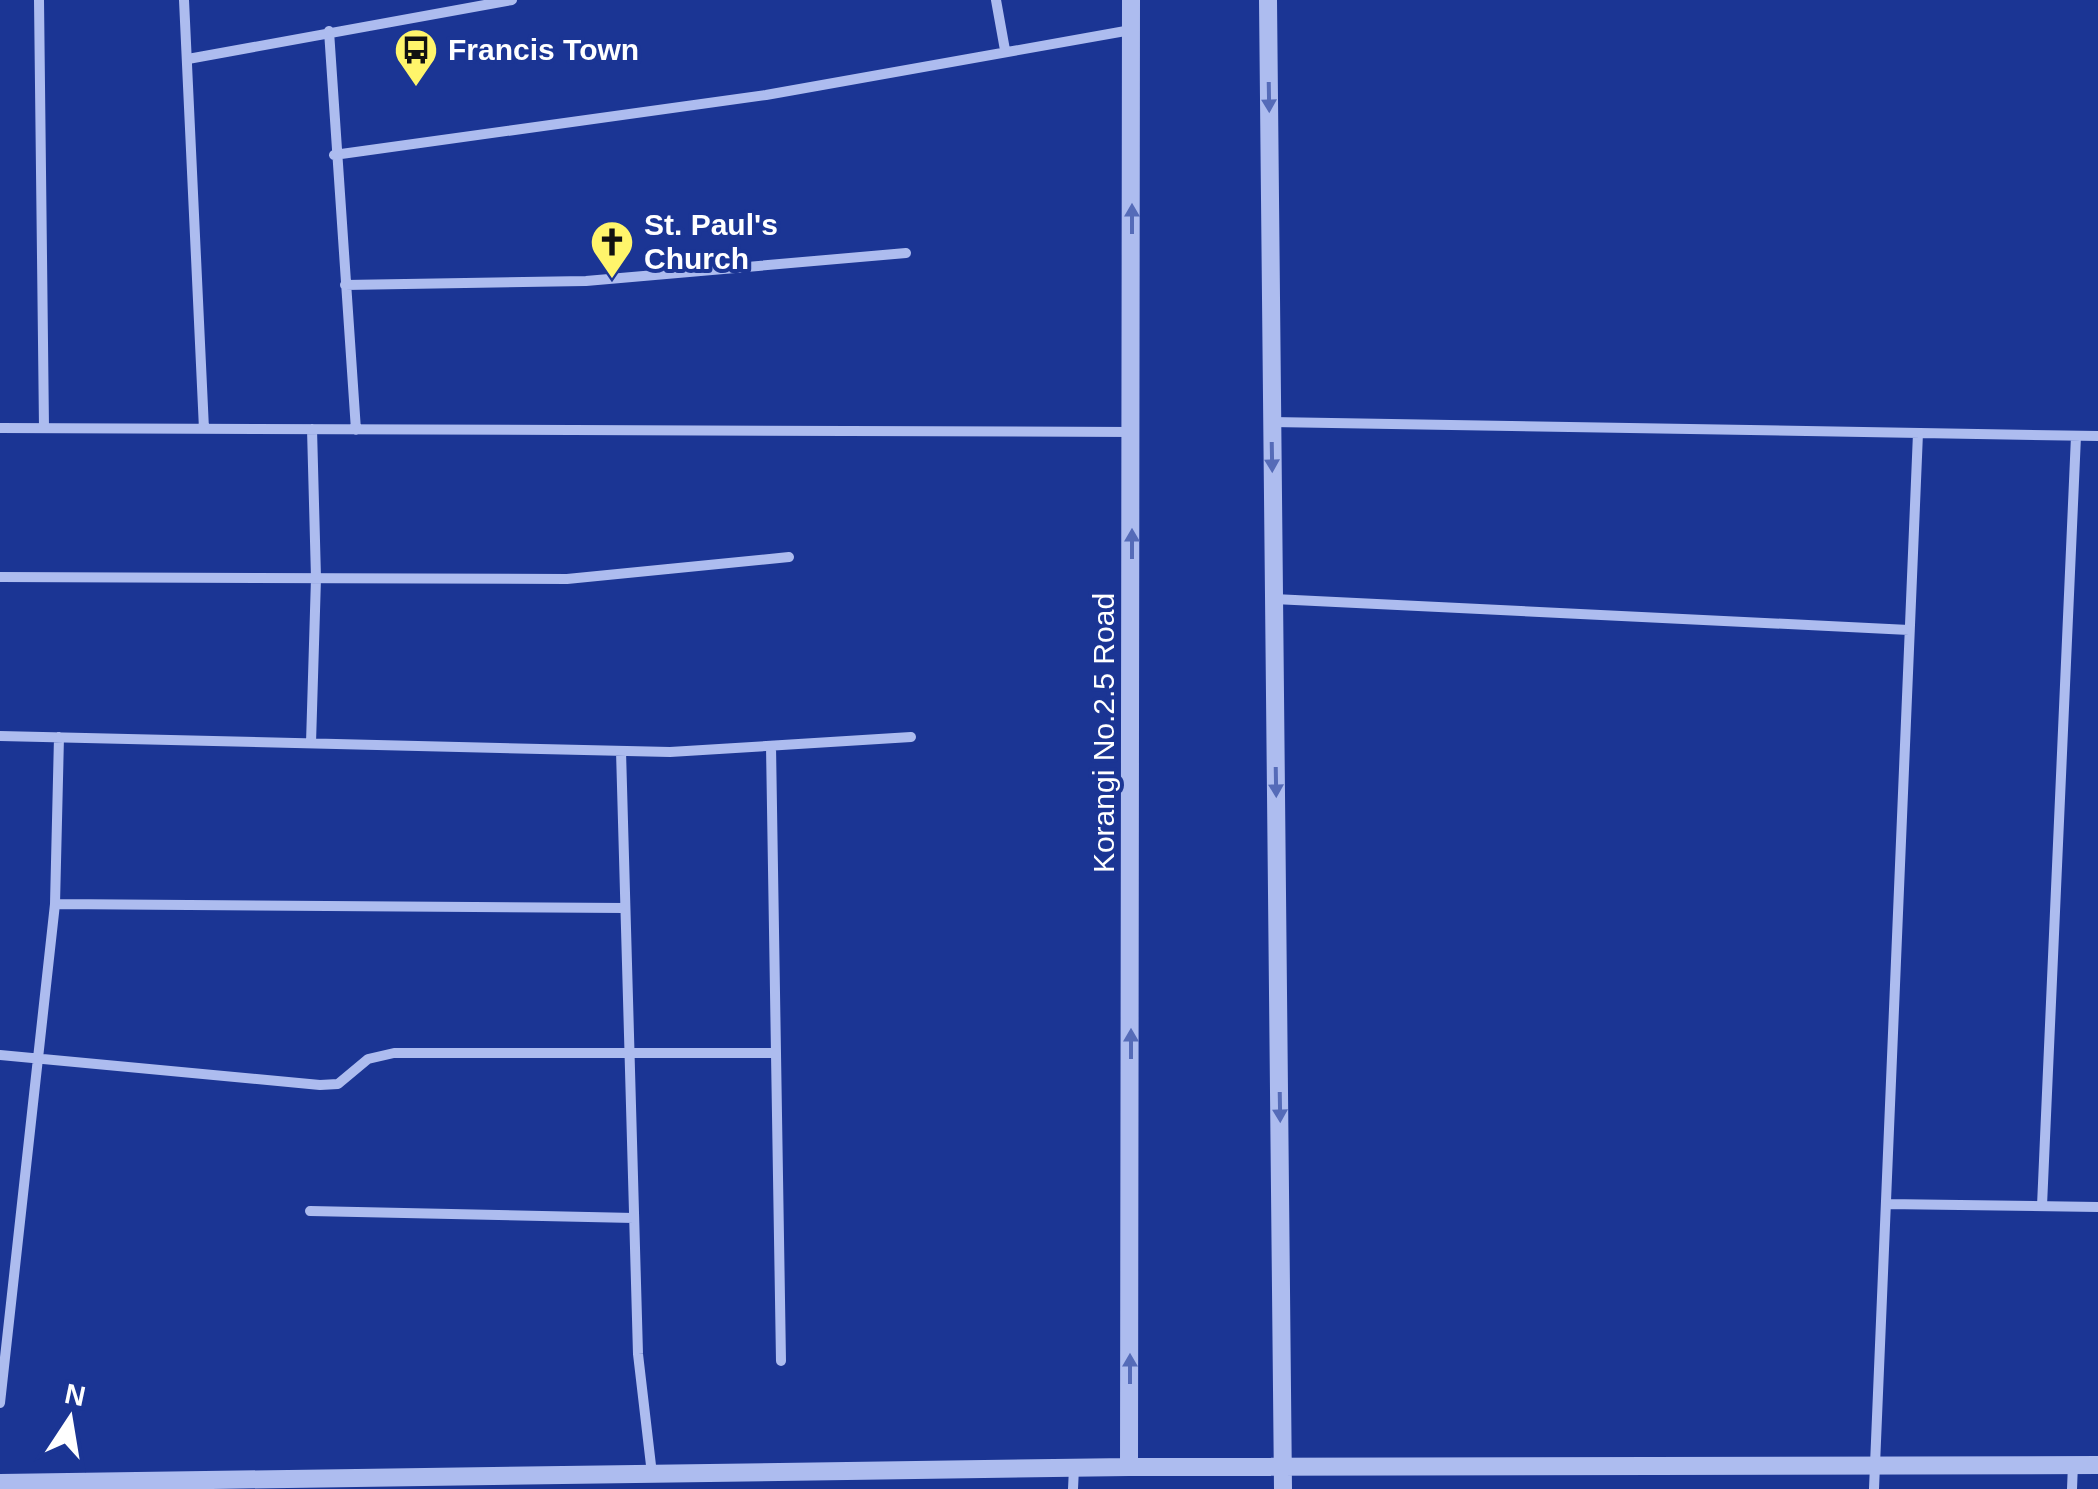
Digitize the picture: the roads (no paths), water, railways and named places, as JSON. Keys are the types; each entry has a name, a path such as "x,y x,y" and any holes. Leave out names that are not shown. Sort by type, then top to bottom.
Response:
{"street":[{"path":"39,0 44,428"},
{"path":"184,0 204,429"},
{"path":"188,59 512,0"},
{"path":"996,0 1004,50"},
{"name":"Korangi No.2.5 Road","path":"1129,1467 1131,0"},
{"path":"1268,0 1284,1489"},
{"path":"334,156 766,95 1131,30"},
{"path":"329,31 334,156 356,430"},
{"path":"345,286 586,281 906,253"},
{"path":"1272,422 2098,436"},
{"path":"0,428 1133,432"},
{"path":"311,743 316,578 312,429"},
{"path":"1874,1489 1918,433"},
{"path":"2042,1206 2076,436"},
{"path":"0,577 567,579 790,557"},
{"path":"1274,599 1909,630"},
{"path":"0,736 621,751 911,737"},
{"path":"0,1403 55,904 59,737"},
{"path":"771,746 781,1361"},
{"path":"621,751 638,1354 652,1474"},
{"path":"55,904 625,908"},
{"path":"0,1056 320,1085 338,1084 368,1059 394,1052 776,1054"},
{"path":"1886,1204 2098,1207"},
{"path":"310,1211 634,1218"},
{"path":"2072,1489 2073,1464"},
{"path":"0,1483 159,1485 1129,1467 2098,1465"},
{"path":"1073,1489 1074,1468"}],"place":[{"name":"Francis Town","path":"416,88"},
{"name":"St. Paul's Church","path":"612,280"}]}
